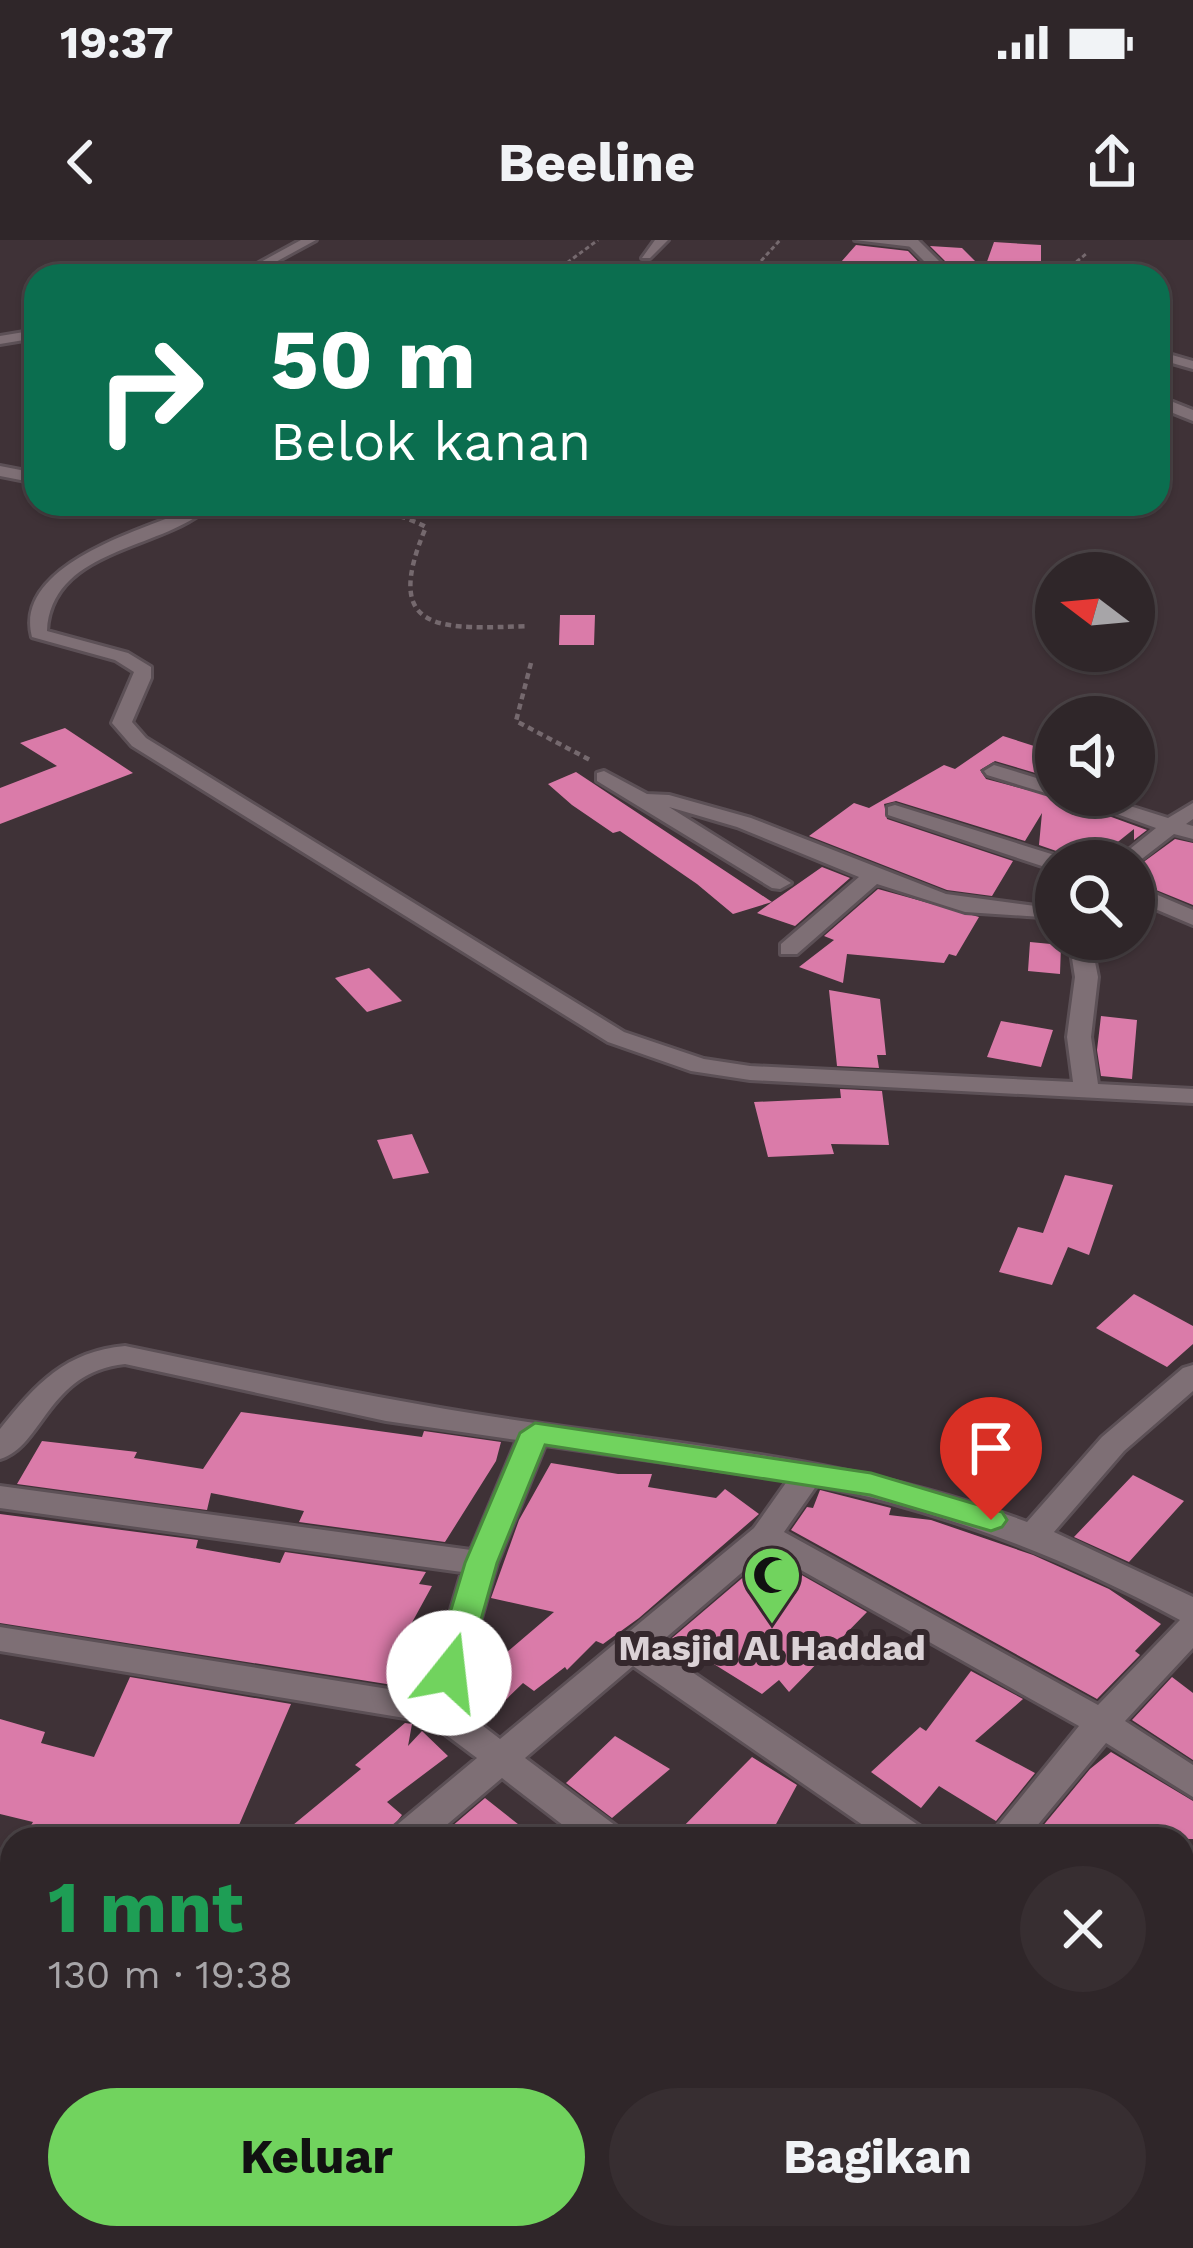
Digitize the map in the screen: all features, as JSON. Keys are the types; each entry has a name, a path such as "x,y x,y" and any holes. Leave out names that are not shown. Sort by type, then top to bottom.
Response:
{"street":[{"path":"646,255 662,240"},
{"path":"861,240 912,242 935,264"},
{"path":"262,264 303,241"},
{"path":"188,516 73,569 38,601 38,633 72,647 136,662 144,671 142,680 123,703 122,723 139,742 616,1037 658,1054 750,1073 1193,1096"},
{"path":"994,771 1035,784"},
{"path":"604,777 780,883"},
{"path":"642,800 674,803 734,822 941,900 1035,910"},
{"path":"1155,845 1183,829 1193,809"},
{"path":"895,811 1035,856"},
{"path":"1141,816 1183,829"},
{"path":"790,949 873,876"},
{"path":"1155,901 1193,918"},
{"path":"1084,960 1088,981 1079,1021 1080,1054 1088,1088"},
{"path":"0,1449 72,1366 105,1355 125,1355 386,1412 871,1484 1034,1534 1110,1565 1193,1612"},
{"path":"1034,1534 1113,1444 1193,1375"},
{"path":"438,1710 481,1563 535,1433"},
{"path":"419,1827 765,1536 809,1473"},
{"path":"0,1497 481,1563"},
{"path":"765,1536 1102,1723 1193,1783"},
{"path":"1016,1827 1102,1723 1193,1627"},
{"path":"0,1639 438,1710 592,1827"},
{"path":"631,1647 894,1827"}],"path":[{"path":"565,264 598,240"},
{"path":"758,264 780,240"},
{"path":"1074,264 1086,254"},
{"path":"404,516 426,527 406,582 413,610 427,623 474,628 529,626"},
{"path":"531,663 516,721 585,754 604,777"}],"building":[{"path":"994,242 1041,245 1041,264 986,264"},
{"path":"856,245 908,251 920,264 839,264"},
{"path":"930,246 962,248 978,264 948,264"},
{"path":"560,615 595,615 594,645 559,645"},
{"path":"65,728 133,773 0,824 0,788 57,766 20,743"},
{"path":"1003,736 1035,746 1035,773 995,761 980,770 986,779 1035,792 1035,816 1040,816 1025,841 896,801 884,804 887,819 1013,861 992,896 947,890 809,836 854,803 869,808 944,765 955,769"},
{"path":"576,772 772,902 733,914 697,884 620,831 613,833 548,784"},
{"path":"1042,816 1109,816 1147,830 1134,840 1134,829 1120,840 1039,840"},
{"path":"1175,839 1193,843 1193,905 1155,890 1155,854"},
{"path":"822,867 850,878 795,926 757,913"},
{"path":"878,889 979,917 956,956 949,954 944,963 847,954 843,983 799,967 834,940 824,936"},
{"path":"1030,942 1035,942 1035,960 1060,960 1060,974 1028,971"},
{"path":"369,968 402,1001 367,1012 335,978"},
{"path":"829,990 880,999 886,1055 877,1055 879,1068 837,1066"},
{"path":"1101,1016 1137,1020 1132,1079 1101,1076 1097,1050"},
{"path":"1001,1021 1053,1030 1041,1067 987,1057"},
{"path":"840,1089 882,1091 889,1145 831,1144 834,1154 768,1157 754,1102 841,1098"},
{"path":"412,1134 429,1173 393,1179 377,1140"},
{"path":"1065,1175 1113,1185 1089,1255 1068,1247 1052,1285 999,1272 1018,1227 1043,1233"},
{"path":"1134,1294 1193,1326 1193,1344 1167,1367 1096,1328"},
{"path":"241,1412 422,1437 424,1431 501,1442 496,1461 445,1542 299,1522 304,1511 211,1493 207,1510 17,1484 42,1441 137,1452 134,1458 203,1469"},
{"path":"551,1463 618,1474 652,1474 648,1487 716,1498 725,1489 759,1514 639,1618 603,1644 596,1641 567,1670 565,1667 534,1691 523,1683 484,1721 461,1703 466,1687 554,1612 491,1598 519,1520"},
{"path":"1133,1475 1184,1501 1129,1562 1074,1537"},
{"path":"820,1490 891,1508 889,1515 931,1520 1033,1555 1109,1589 1161,1624 1135,1651 1140,1655 1097,1699 791,1530 807,1507 813,1508"},
{"path":"0,1514 198,1540 196,1548 280,1563 285,1552 426,1572 419,1584 432,1586 403,1639 425,1643 418,1689 0,1623"},
{"name":"Masjid Al Haddad","path":"768,1556 867,1612 789,1692 779,1680 762,1694 672,1638"},
{"path":"971,1671 1023,1699 975,1741 1035,1773 996,1821 939,1786 921,1808 871,1772 920,1727 926,1731"},
{"path":"130,1677 291,1704 238,1827 30,1827 33,1822 0,1814 0,1719 45,1732 41,1743 94,1757"},
{"path":"1172,1677 1193,1693 1193,1760 1132,1720"},
{"path":"405,1723 412,1724 408,1746 422,1731 448,1756 387,1802 402,1815 392,1827 291,1827 361,1769 355,1765"},
{"path":"615,1736 670,1769 612,1818 566,1783"},
{"path":"1111,1752 1193,1801 1193,1827 1042,1827 1090,1769"},
{"path":"752,1757 797,1785 774,1827 683,1827"},
{"path":"485,1798 522,1827 451,1827"}],"place":[{"name":"Masjid Al Haddad","path":"772,1626"}],"route":[{"path":"449,1673 481,1563 535,1433 871,1484 991,1520"}]}
